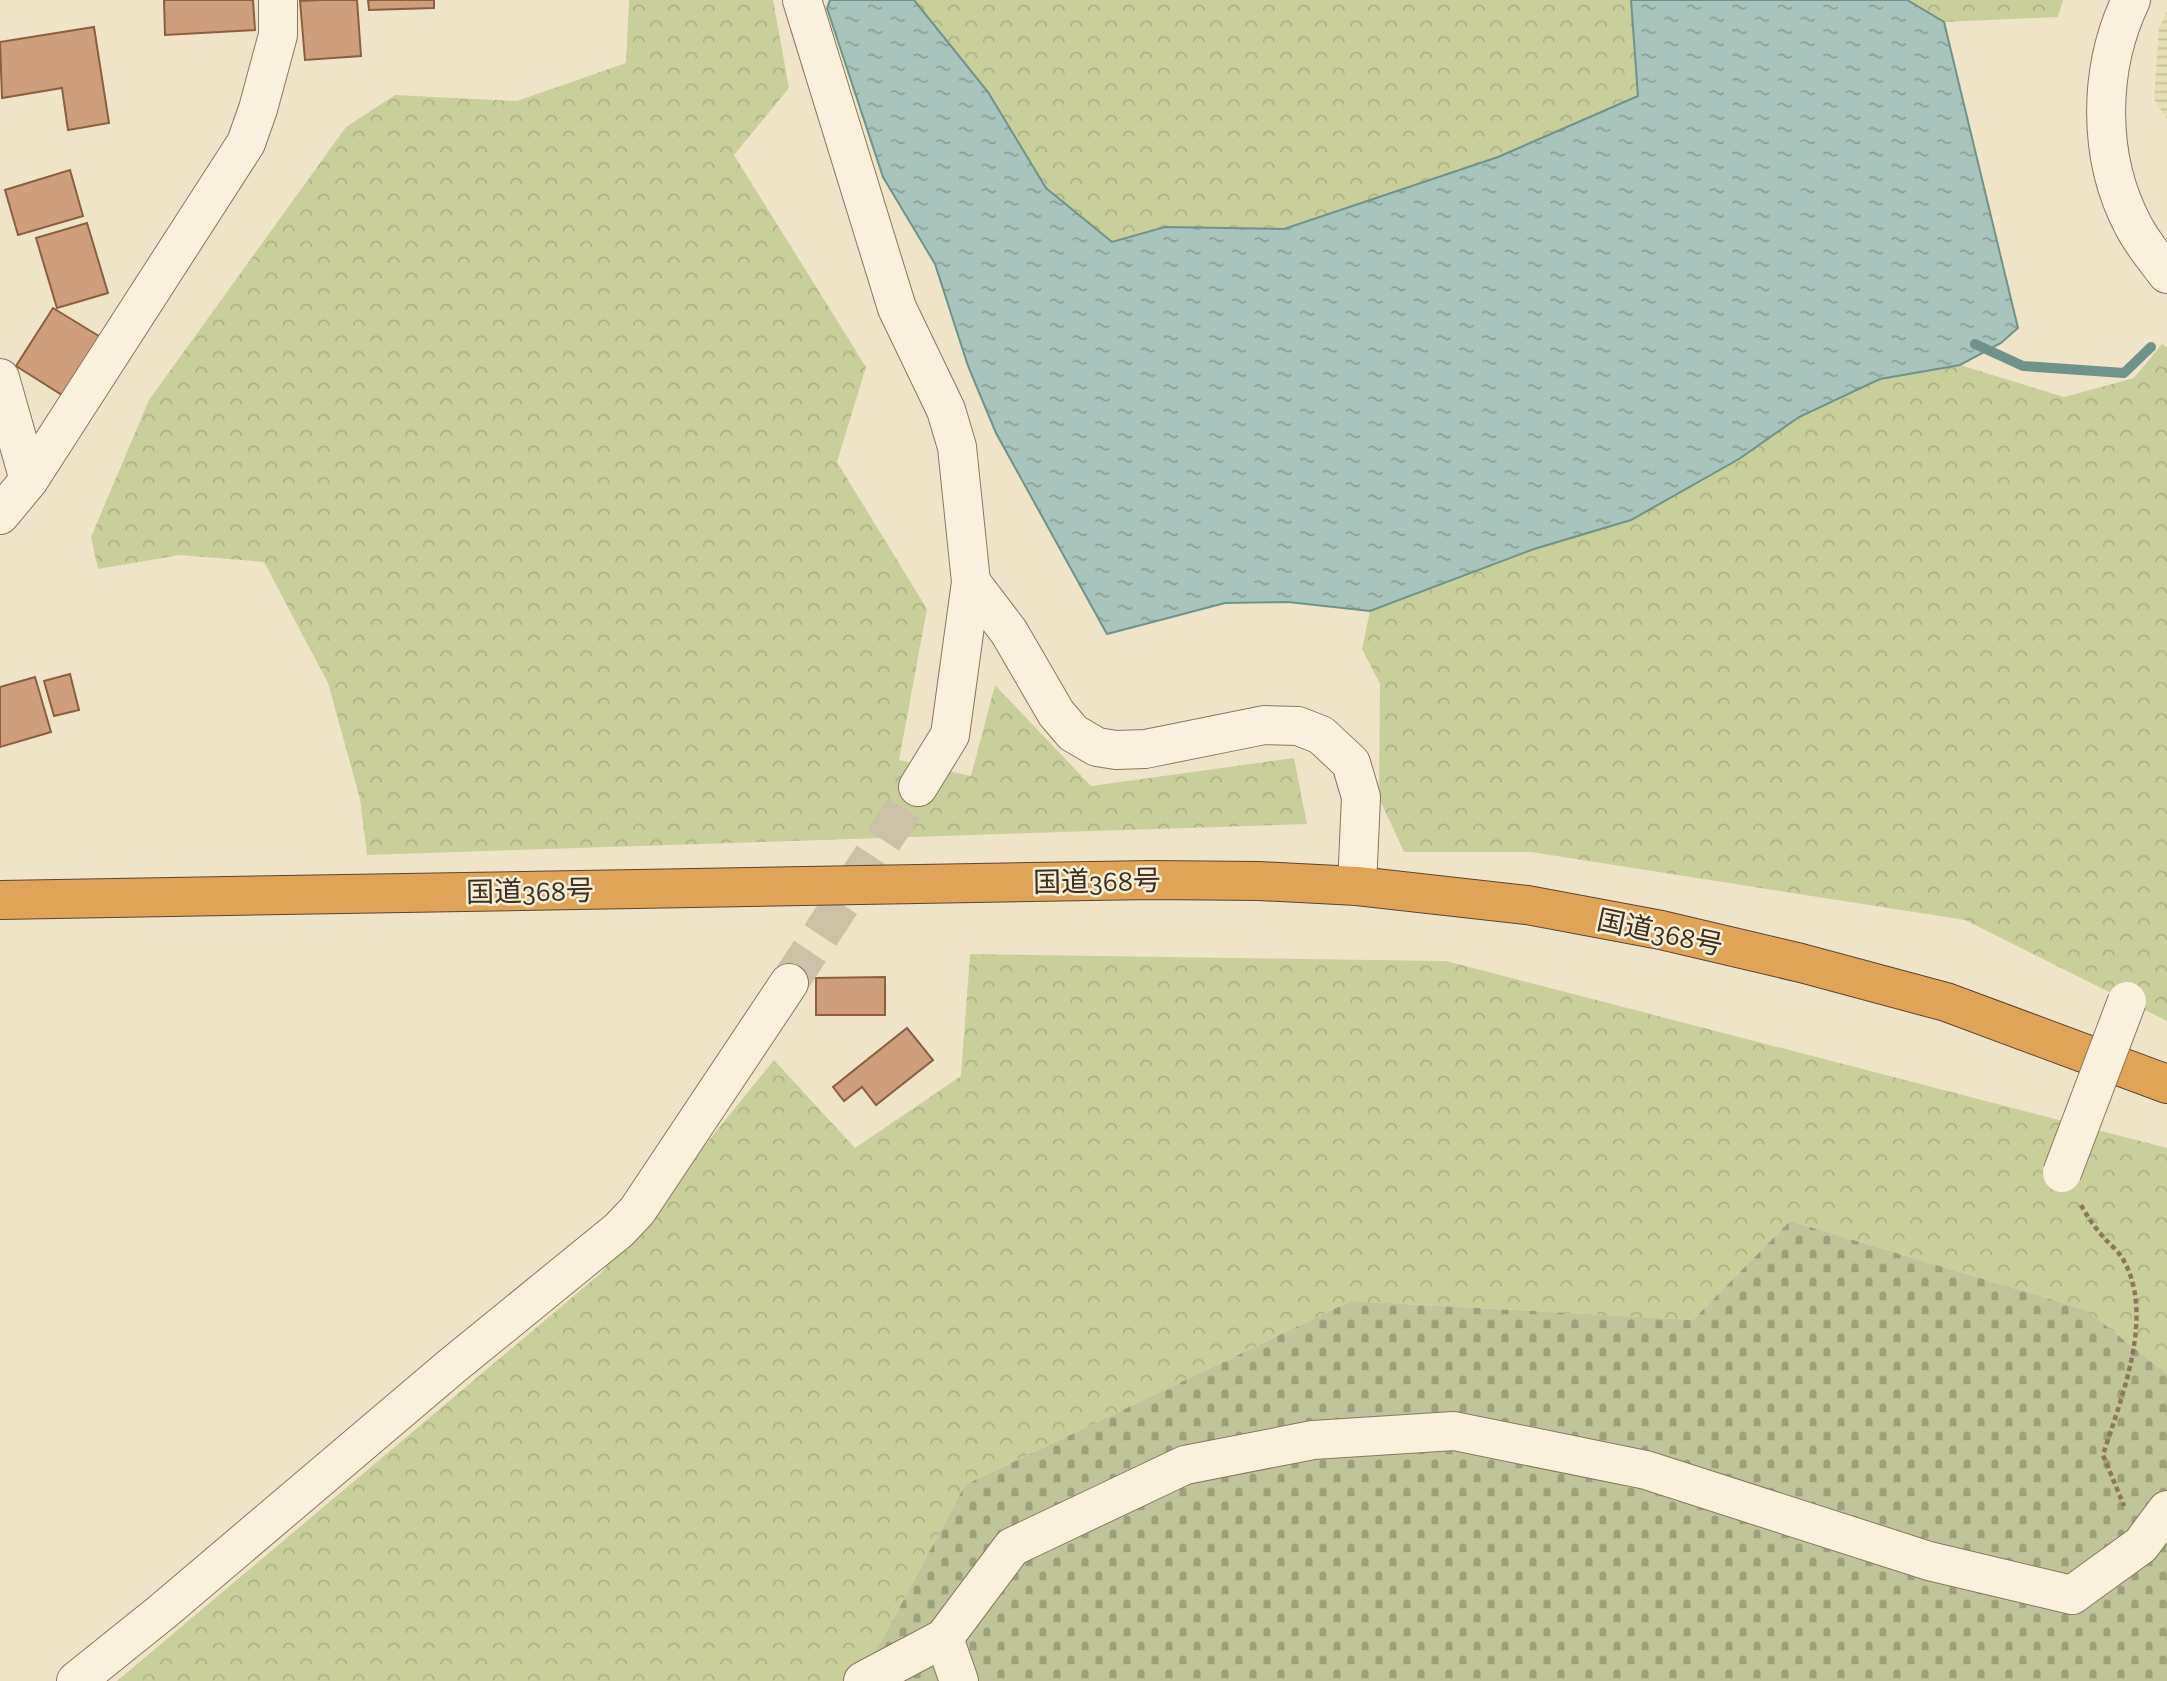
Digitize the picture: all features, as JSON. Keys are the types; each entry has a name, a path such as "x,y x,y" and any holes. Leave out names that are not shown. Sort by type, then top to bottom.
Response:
{"highway":[{"name":"国道368号","path":"0,900 1151,880 1259,881 1357,886 1527,905 1661,930 1801,963 1946,1002 2167,1084"}],"street":[{"path":"0,515 29,480 246,143 278,35 278,0"},
{"path":"802,0 897,308 946,410 957,447 971,582 950,734 918,787"},
{"path":"2131,0 2116,40 2108,79 2106,119 2109,157 2120,196 2133,227 2167,274"},
{"path":"0,378 29,480"},
{"path":"971,582 1009,632 1056,713 1073,733 1097,747 1116,750 1145,749 1264,724 1297,726 1321,735 1351,764 1361,797 1357,886"},
{"path":"76,1681 173,1603 452,1366 620,1230 637,1211 789,983"},
{"path":"2062,1173 2127,1001"},
{"path":"863,1681 944,1639 1012,1547 1185,1465 1313,1440 1454,1431 1466,1433 1646,1470 1929,1561 2072,1595 2141,1545 2167,1510"},
{"path":"944,1639 959,1681"}],"path":[{"path":"2062,1173 2091,1222 2124,1261 2138,1305 2132,1352 2103,1455 2141,1545"}],"shaded area":[{"path":"2167,12 2167,119 2154,99 2159,27"}],"green space":[{"path":"629,0 773,0 789,88 734,155 866,367 837,462 927,609 899,760 971,776 995,685 1091,786 1294,758 1307,824 367,855 360,799 328,683 264,562 180,555 98,569 91,537 149,400 346,127 395,95 517,101 626,63"},
{"path":"914,0 1631,0 1638,96 1498,157 1284,229 1165,227 1112,242 1046,188 988,92"},
{"path":"1907,0 2063,0 2058,17 1944,22"},
{"path":"2162,344 2167,347 2167,1021 1965,920 1531,852 1404,852 1379,798 1380,684 1362,649 1370,611 1534,549 1631,520 1739,459 1799,417 1880,379 1960,365 2064,397 2134,378"},
{"path":"970,954 1446,961 2167,1148 2167,1374 2086,1310 1790,1221 1693,1320 1351,1301 965,1485 860,1681 117,1681 601,1273 774,1060 855,1148 961,1076"},
{"path":"1790,1221 2086,1310 2167,1374 2167,1681 860,1681 965,1485 1351,1301 1693,1320"}],"water":[{"path":"830,0 914,0 988,92 1046,188 1112,242 1165,227 1284,229 1498,157 1638,96 1631,0 1907,0 1944,22 2018,328 2001,343 1960,365 1880,379 1799,417 1739,459 1631,520 1534,549 1370,611 1288,602 1225,603 1107,634 996,433 968,366 935,264 883,177 827,8"}],"building":[{"path":"164,0 253,0 255,30 165,35"},
{"path":"357,0 361,56 305,60 300,1"},
{"path":"368,0 434,0 434,8 369,10"},
{"path":"94,27 109,123 68,130 62,88 2,98 0,42"},
{"path":"70,170 83,216 18,235 5,190"},
{"path":"87,223 108,293 57,308 36,238"},
{"path":"53,308 107,341 70,400 16,366"},
{"path":"70,674 79,710 54,716 44,681"},
{"path":"35,677 51,732 0,747 0,687"},
{"path":"885,977 885,1015 816,1015 816,978"},
{"path":"907,1028 933,1060 876,1105 862,1087 844,1101 833,1087"}],"waterway":[{"path":"1975,344 2023,366 2124,373 2151,347"}],"tunnel":[{"path":"789,983 918,787"}]}
